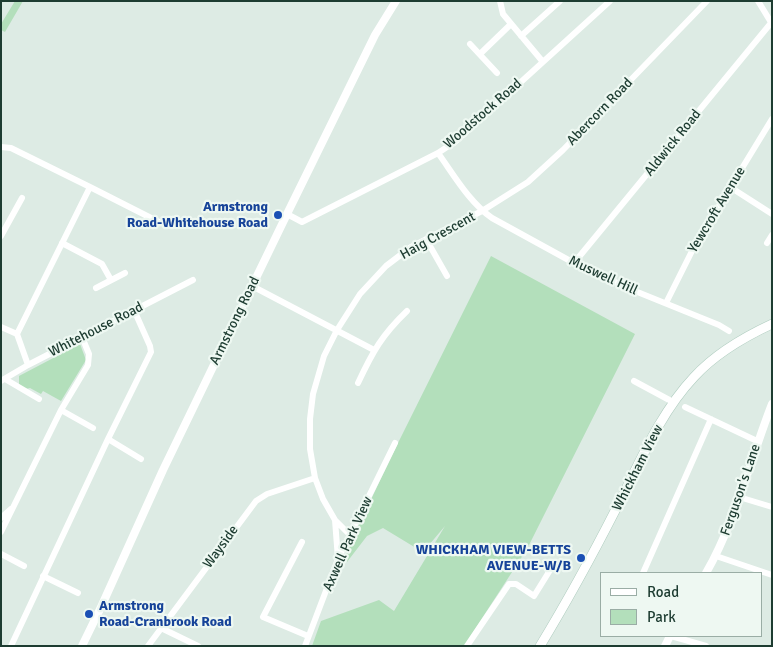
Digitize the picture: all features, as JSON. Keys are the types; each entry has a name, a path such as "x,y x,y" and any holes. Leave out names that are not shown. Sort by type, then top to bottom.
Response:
{"main road":[{"name":"Whickham View","path":"540,646 586,569 654,435 673,402 694,376 721,353 772,324"}],"street":[{"name":"Armstrong Road","path":"82,646 163,470 286,214 374,35 396,1"},
{"path":"500,1 503,14 544,62"},
{"path":"522,36 560,1"},
{"name":"Woodstock Road","path":"286,214 302,222 438,153 456,141 610,1"},
{"name":"Abercorn Road","path":"482,211 528,182 564,150 707,1"},
{"path":"758,1 771,24"},
{"path":"480,54 511,24"},
{"name":"Aldwick Road","path":"574,263 771,24"},
{"path":"470,44 497,73"},
{"name":"Yewcroft Avenue","path":"666,303 694,247 772,119"},
{"path":"1,147 11,148 158,222"},
{"path":"438,153 482,211"},
{"path":"28,365 17,334 90,187"},
{"path":"730,187 772,214"},
{"path":"1,236 22,198"},
{"name":"Haig Crescent","path":"338,559 336,520 323,499 315,478 310,449 310,419 313,394 324,356 337,330 360,294 386,266 426,239 482,211"},
{"name":"Muswell Hill","path":"482,211 574,263 729,331"},
{"path":"767,243 772,235"},
{"path":"426,239 447,276"},
{"path":"62,243 102,264 111,280"},
{"path":"96,288 125,273"},
{"name":"Whitehouse Road","path":"3,380 28,365 193,280"},
{"path":"252,286 374,350"},
{"path":"11,646 151,352 134,310"},
{"path":"358,383 374,350 388,329 406,310"},
{"path":"1,327 17,334"},
{"path":"1,532 62,410 88,365 89,354 82,337"},
{"path":"3,380 40,399"},
{"path":"634,381 673,402"},
{"name":"Ferguson's Lane","path":"707,572 726,534 757,441 772,404"},
{"path":"685,407 757,441"},
{"path":"62,410 93,428"},
{"path":"643,572 711,419"},
{"path":"109,437 142,459"},
{"name":"Axwell Park View","path":"305,646 338,559 395,443"},
{"name":"Wayside","path":"148,646 256,501 267,494 315,478"},
{"path":"739,497 772,507"},
{"path":"1,518 15,505"},
{"path":"336,520 350,535"},
{"path":"302,542 263,617 308,636"},
{"path":"1,554 24,566"},
{"path":"716,556 772,575"},
{"path":"467,646 509,584 516,584 534,596 552,567"},
{"path":"43,576 78,593"},
{"path":"161,628 198,646"},
{"path":"674,637 706,646"}],"green space":[{"path":"15,1 23,1 5,32 1,30 1,24"},
{"path":"491,256 635,334 527,549 464,646 312,646 321,621 379,600 394,611 445,526 429,545 416,548 383,528 367,536 347,562 344,560 399,441"},
{"path":"80,344 86,360 61,401 43,391 41,394 19,385 19,376"}],"place":[{"name":"Armstrong Road-Whitehouse Road","path":"278,215"},
{"name":"WHICKHAM VIEW-BETTS AVENUE-W/B","path":"581,558"},
{"name":"Armstrong Road-Cranbrook Road","path":"89,614"}]}
